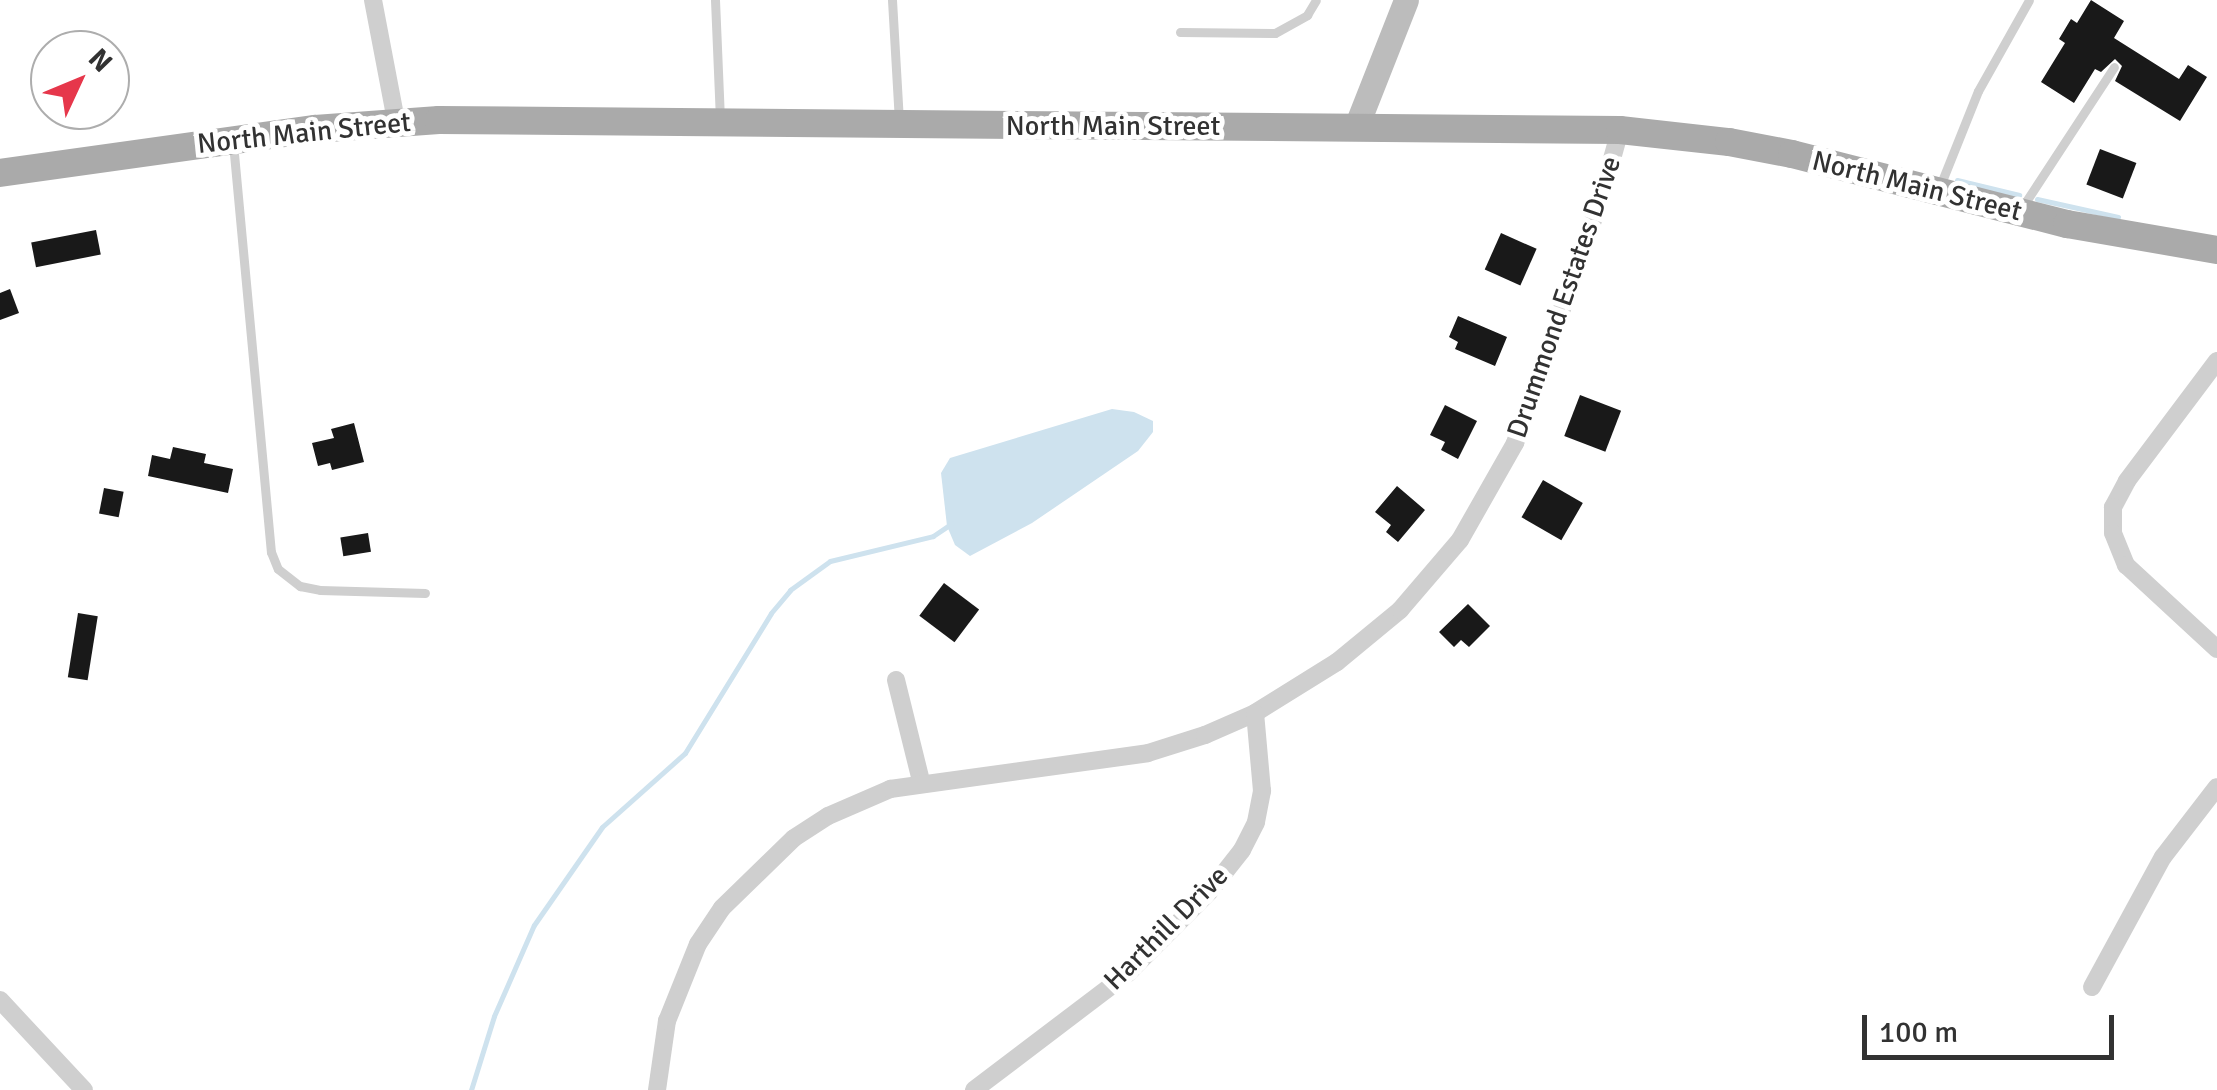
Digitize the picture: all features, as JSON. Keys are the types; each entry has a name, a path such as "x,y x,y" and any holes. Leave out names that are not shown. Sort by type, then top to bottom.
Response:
{"main road":[{"name":"North Main Street","path":"0,173 396,121 1620,130 1776,151 2019,213 2135,238 2217,250"}],"street":[{"path":"373,0 396,121"},
{"path":"1356,127 1406,0"},
{"name":"Drummond Estates Drive","path":"657,1090 667,1021 680,982 722,908 757,870 811,827 858,801 921,781 1148,753 1254,713 1337,662 1400,610 1460,540 1516,443 1602,196 1620,130"},
{"path":"2217,361 2126,480 2114,508 2114,533 2126,565 2217,649"},
{"path":"896,680 921,781"},
{"name":"Harthill Drive","path":"974,1090 1128,973 1209,892 1242,850 1256,822 1262,791 1254,713"},
{"path":"2092,986 2163,857 2217,787"},
{"path":"0,1000 84,1090"}],"lane":[{"path":"715,0 720,122"},
{"path":"892,0 899,125"},
{"path":"1180,32 1275,33 1307,15 1316,0"},
{"path":"1937,193 1978,90 2029,0"},
{"path":"2019,213 2114,67"},
{"path":"232,140 271,552 278,569 300,586 320,590 425,592"}],"water":[{"path":"1112,409 1134,412 1153,421 1153,432 1138,451 1032,523 970,556 955,545 947,526 941,473 950,458"}],"building":[{"path":"2091,0 2124,21 2114,38 2179,79 2188,65 2207,77 2180,121 2115,81 2122,66 2115,59 2101,72 2095,69 2074,103 2041,82 2065,43 2059,39 2071,19 2077,23"},
{"path":"2100,149 2136,163 2123,198 2086,184"},
{"path":"96,230 101,255 36,267 31,243"},
{"path":"1501,233 1537,249 1520,285 1485,270"},
{"path":"10,289 19,313 0,320 0,293"},
{"path":"1458,316 1507,337 1495,366 1455,349 1458,342 1449,337"},
{"path":"1580,395 1621,411 1605,452 1564,436"},
{"path":"1445,405 1477,421 1458,459 1441,450 1445,442 1430,435"},
{"path":"354,423 364,462 332,470 330,463 318,466 312,443 334,438 331,429"},
{"path":"173,447 206,454 204,463 233,469 228,493 148,476 152,455 170,459"},
{"path":"1543,480 1583,503 1561,540 1522,517"},
{"path":"1397,486 1425,510 1398,542 1386,532 1391,525 1375,512"},
{"path":"104,488 124,492 119,517 99,514"},
{"path":"368,533 371,552 343,556 340,537"},
{"path":"944,583 979,609 954,642 919,616"},
{"path":"1468,604 1490,626 1469,647 1461,640 1454,647 1439,632"},
{"path":"78,613 98,616 88,680 68,677"}],"waterway":[{"path":"1957,180 2019,195"},
{"path":"2037,199 2118,217"},
{"path":"471,1090 494,1016 534,925 602,827 685,753 771,613 790,590 830,561 933,536 952,523"}]}
